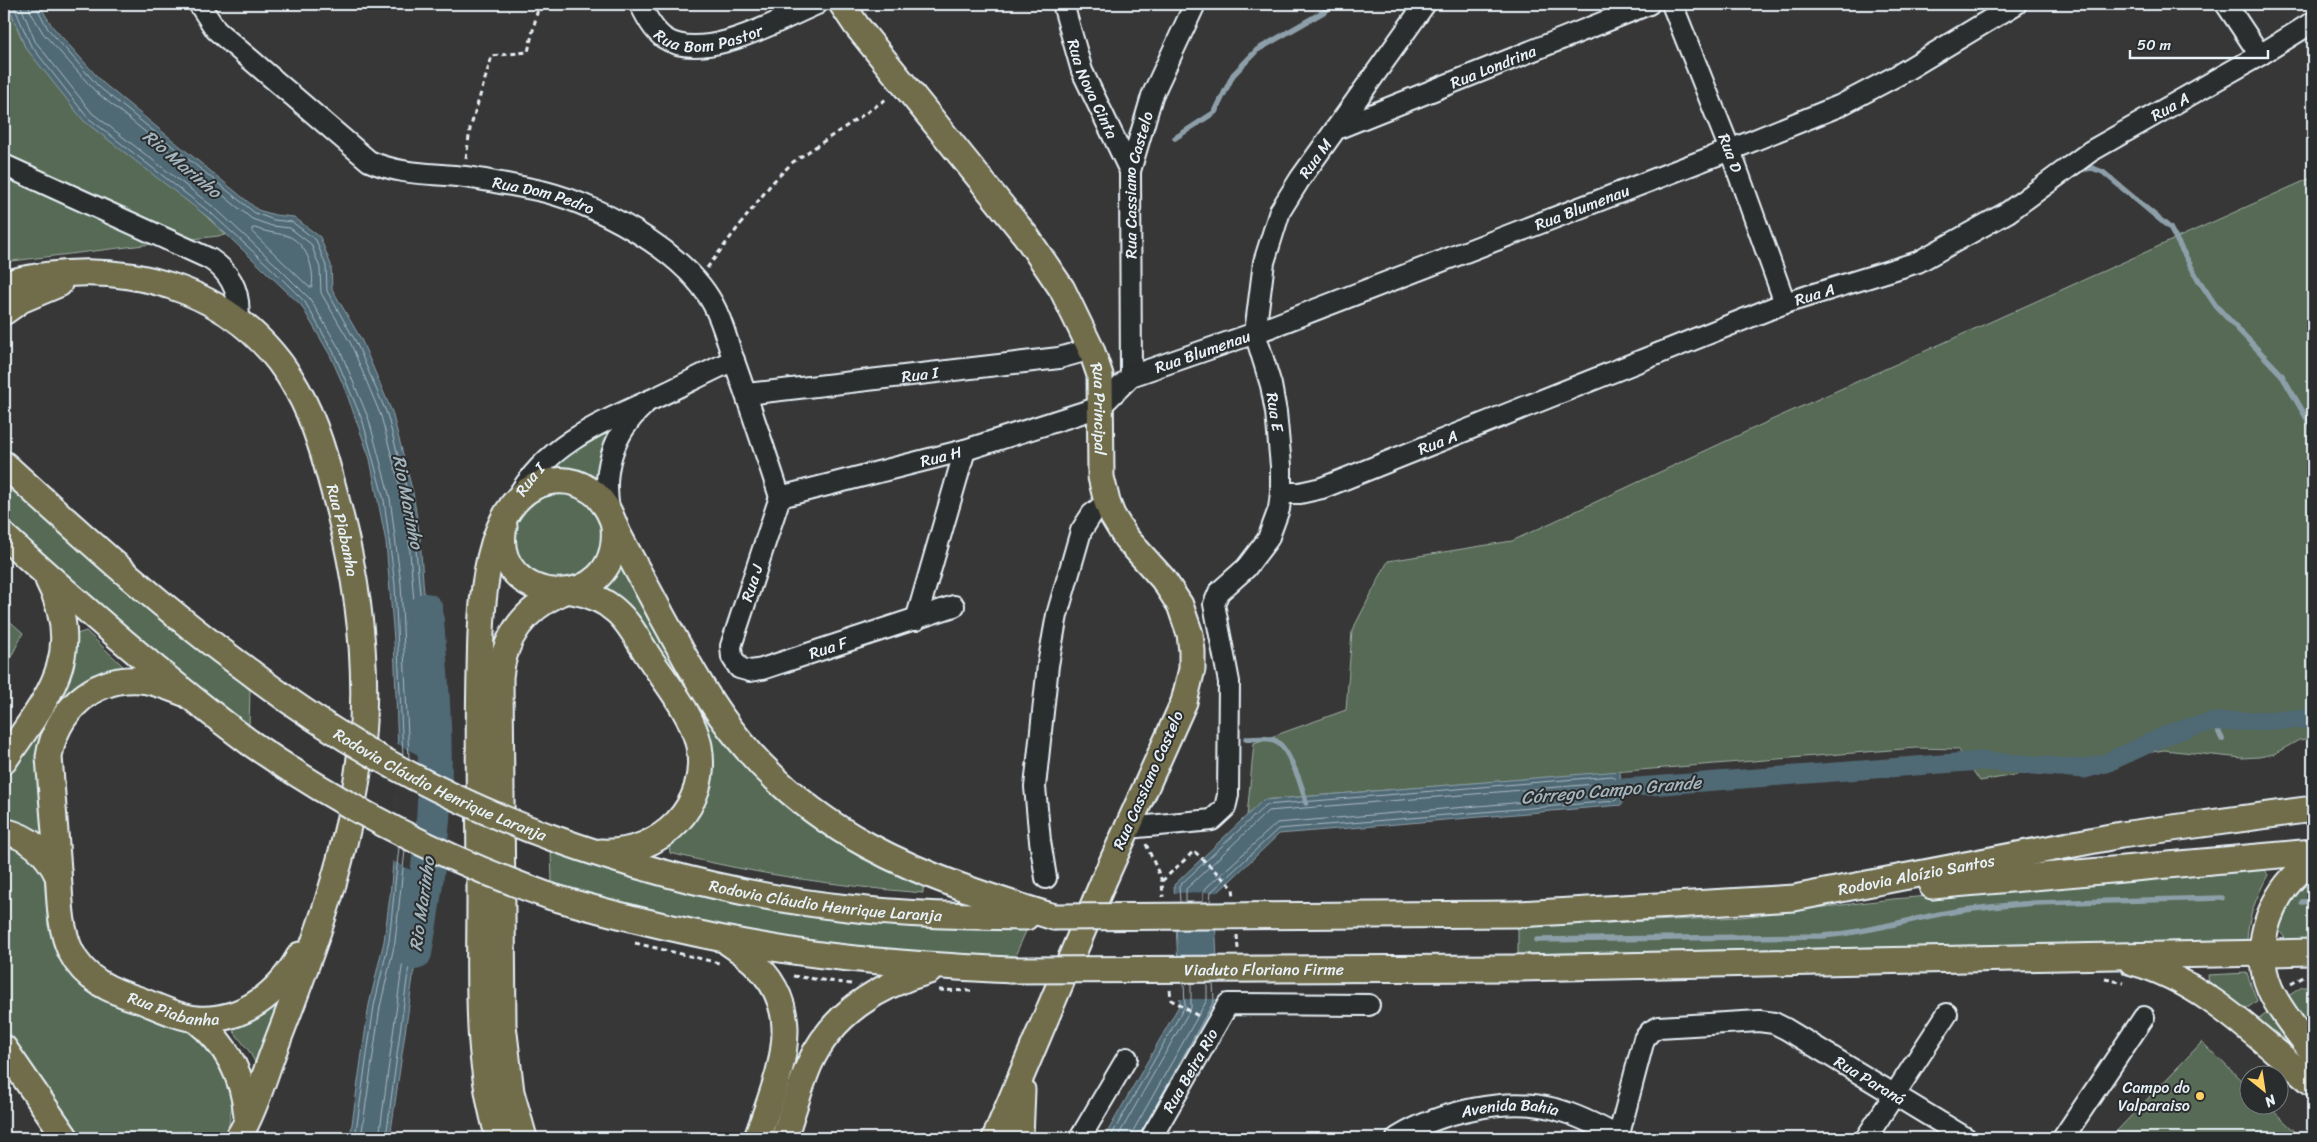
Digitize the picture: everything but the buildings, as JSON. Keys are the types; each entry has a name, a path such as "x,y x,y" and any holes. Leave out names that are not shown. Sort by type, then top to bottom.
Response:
{"main road":[{"name":"Rua Principal","path":"842,4 856,25 1046,263 1062,289 1091,349 1100,375 1101,477 1107,502"},
{"name":"Rua Piabanha","path":"98,273 140,277 174,286 208,301 238,321 268,348 284,367 308,409 317,431 346,538 358,608 363,678 361,748 347,833 305,971 243,1132"},
{"path":"4,284 39,276 98,273"},
{"path":"4,312 21,300 38,292 98,273"},
{"name":"Rodovia Cláudio Henrique Laranja","path":"4,464 139,586 188,626 319,723 393,767 470,806 550,838 685,880 807,903 931,915 1040,915"},
{"path":"499,1138 486,1088 480,1026 480,682 482,604 484,583 491,555 509,512 528,489 539,484 563,480 586,488 604,504 705,693 739,740 777,780 826,820 885,856 944,882 1040,915"},
{"name":"Rua Cassiano Castelo","path":"995,1138 1126,828 1184,702 1192,669 1190,634 1180,605 1167,586 1126,538 1107,502"},
{"path":"509,512 503,541 505,553 513,569 526,582 536,588 602,600 618,612 627,623 690,722 698,746 700,771 694,797 681,820 672,829 662,836 636,848 605,852 589,851"},
{"path":"524,1138 511,1092 503,1025 500,677 506,647 522,620 546,599 594,580 609,562 615,538 612,520"},
{"path":"4,536 107,628 184,693 249,742 320,789 395,831 472,867 552,897 629,918 715,937 843,958 972,968"},
{"path":"4,761 48,694 55,681 63,652 63,622 60,607 48,580 39,568"},
{"name":"Rua Piabanha","path":"184,693 151,682 126,680 113,682 78,700 61,720 51,744 49,757 63,928 72,954 89,976 113,991 195,1019 227,1016 242,1011 270,995 293,970 322,916"},
{"name":"Rodovia Aloízio Santos","path":"1040,915 1518,914 1794,898 2121,835 2313,809"},
{"path":"4,831 14,834 37,847 46,856 59,878"},
{"path":"1794,898 2313,852"},
{"path":"2313,861 2288,882 2277,897 2267,924 2264,952 2265,975 2270,989 2313,1053"},
{"path":"715,937 753,961 770,982 782,1013 785,1043 780,1074 757,1138"},
{"path":"2112,957 2313,952"},
{"path":"2112,957 2164,973 2195,989 2225,1010 2313,1083"},
{"name":"Viaduto Floriano Firme","path":"972,968 1010,970 1518,968 2112,957"},
{"path":"784,1138 803,1080 818,1048 839,1021 867,998 890,984 910,976 944,969 972,968"},
{"path":"195,1019 218,1039 234,1064 242,1082 243,1132"},
{"path":"4,1048 66,1138"},
{"name":"Rua Cassiano Castelo","path":"1020,1138 1020,1103 1026,1068"}],"street":[{"name":"Rua Dom Pedro","path":"199,4 216,30 369,161 384,168 400,172 464,177 544,192 589,208 626,226 661,248 697,280 713,304 747,394 780,497"},
{"name":"Rua Bom Pastor","path":"640,4 654,28 665,38 683,45 706,46 732,40 817,4"},
{"name":"Rua Nova Cinta","path":"1063,4 1082,71 1130,171"},
{"name":"Rua Cassiano Castelo","path":"1131,376 1130,171 1152,96 1195,4"},
{"name":"Rua M","path":"1255,333 1264,262 1280,211 1336,128 1425,4"},
{"name":"Rua Londrina","path":"1336,128 1649,4"},
{"name":"Rua D","path":"1672,4 1730,150 1784,303"},
{"name":"Rua Blumenau","path":"1131,376 1255,333 1730,150 1839,106 1898,75 2016,4"},
{"path":"2226,4 2260,55"},
{"name":"Rua A","path":"1282,493 1300,493 1322,488 1784,303 1918,262 2008,212 2091,151 2260,55 2313,22"},
{"path":"4,165 210,259 228,274 234,285 240,309 238,321"},
{"name":"Rua E","path":"1126,828 1212,820 1225,808 1228,795 1229,682 1214,604 1218,592 1246,568 1268,539 1279,509 1282,493 1282,466 1276,412 1271,385 1255,333"},
{"name":"Rua I","path":"747,394 1060,358 1091,349"},
{"name":"Rua I","path":"509,512 533,473 564,444 600,422 734,360"},
{"path":"1100,407 1131,376"},
{"name":"Rua I","path":"612,520 607,500 607,470 616,442 632,417 655,398"},
{"name":"Rua H","path":"780,497 966,450 1100,407"},
{"path":"916,620 966,450"},
{"name":"Rua J","path":"739,668 732,657 731,646 780,497"},
{"path":"1046,878 1040,841 1035,787 1048,665 1057,615 1081,532 1092,514 1107,502"},
{"name":"Rua F","path":"739,668 750,671 762,669 954,606"},
{"name":"Rua Beira Rio","path":"1150,1138 1228,1004 1370,1005"},
{"path":"1866,1138 1947,1014"},
{"path":"2063,1138 2144,1017"},
{"name":"Rua Paraná","path":"1619,1138 1644,1039 1651,1031 1659,1027 1759,1021 1774,1023 1894,1093 1966,1138"},
{"path":"1080,1138 1127,1058"},
{"name":"Avenida Bahia","path":"1397,1138 1439,1118 1471,1109 1511,1106 1555,1109 1619,1138"}],"path":[{"path":"464,177 470,129 492,56 528,52 538,4"},
{"path":"697,280 772,184 793,162 905,86"},
{"path":"1162,881 1194,851 1233,888 1234,898"},
{"path":"1236,927 1238,956"},
{"path":"632,943 724,964"},
{"path":"770,982 781,974 858,984 867,998"},
{"path":"2100,978 2128,984"},
{"path":"935,990 982,992"},
{"path":"1180,1005 1208,1022"}],"green space":[{"path":"4,4 8,4 25,47 226,235 4,262"},
{"path":"2313,177 2313,738 2299,740 2274,754 2259,757 2242,758 2164,750 1980,781 1958,749 1916,748 1263,800 1247,816 1254,743 1346,710 1352,631 1388,561 1512,541 1767,422"},
{"path":"604,426 613,437 600,481 590,476 558,470 554,461"},
{"path":"4,476 182,634 250,690 249,725 154,652 93,600 4,519"},
{"path":"563,489 591,501 607,538 588,574 550,583 517,560 511,530 525,503"},
{"path":"621,562 715,724 923,881 923,893 859,887 796,878 670,853 669,844 710,779 605,586"},
{"path":"4,616 23,633 4,671"},
{"path":"86,631 123,666 123,671 73,690 58,703 48,719 42,737 40,756 39,776 44,833 40,836 4,823 4,780 68,680 76,650 77,634"},
{"path":"4,840 34,857 44,876 48,926 59,955 198,1036 219,1056 233,1097 229,1125 223,1138 81,1138 4,1024"},
{"path":"551,852 642,879 973,927 1027,929 1015,956 898,952 839,947 781,939 665,915 608,900 552,882"},
{"path":"2264,868 2268,875 2254,906 2247,940 1518,954 1518,927 1741,917 1893,899"},
{"path":"2313,871 2313,940 2286,940 2277,927 2282,908"},
{"path":"2247,973 2257,1001 2243,1011 2209,986 2208,975"},
{"path":"2302,987 2313,987 2313,1031 2288,996"},
{"path":"276,999 285,1001 258,1068 249,1051 227,1023"},
{"path":"2267,1013 2290,1046 2287,1048 2255,1022"},
{"name":"Campo do Valparaiso","path":"2202,1042 2240,1079 2240,1114 2277,1114 2302,1138 2110,1138"}],"water":[{"path":"8,4 39,4 52,26 103,83 258,210 275,215 294,217 320,237 331,265 332,289 361,339 392,412 413,493 420,538 431,694 431,809 424,900 390,1138 350,1138 369,1005 384,941 390,896 394,852 398,752 394,640 386,542 370,459 345,389 330,355 301,305 209,218 84,121 25,47"},
{"path":"1620,771 1622,805 1279,834 1214,896 1219,1002 1142,1138 1104,1138 1180,1004 1174,885 1263,800"}],"pier":[{"path":"396,743 435,764 429,879 391,860 395,808"},
{"path":"1221,892 1217,897 1218,928 1174,929 1172,893"},
{"path":"1175,956 1219,956 1221,999 1178,999"}],"waterway":[{"path":"1175,138 1215,112 1233,75 1257,50 1334,4"},
{"path":"2079,170 2092,168 2103,172 2170,228 2198,279 2216,306 2281,374 2313,429"},
{"name":"Rio Marinho","path":"415,953 428,870 433,820 435,768 434,715 426,610"},
{"name":"Córrego Campo Grande","path":"1597,790 1981,761 2084,769 2106,763 2169,734 2191,727 2214,722 2313,719"},
{"path":"2214,722 2222,739"},
{"path":"1246,739 1268,739 1274,740 1279,744 1294,768 1306,803"},
{"path":"1537,940 1822,936 1865,930 1947,913 1997,906 2034,903 2222,898"},
{"path":"2302,902 2313,901"}],"place":[{"name":"Campo do Valparaiso","path":"2200,1096"}]}
